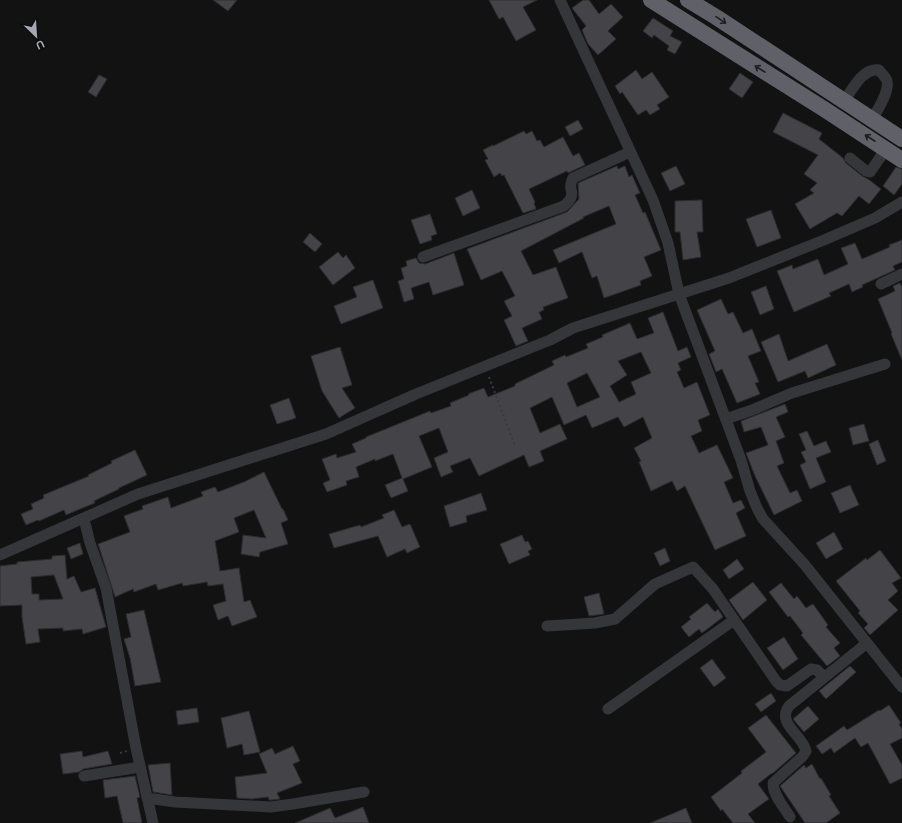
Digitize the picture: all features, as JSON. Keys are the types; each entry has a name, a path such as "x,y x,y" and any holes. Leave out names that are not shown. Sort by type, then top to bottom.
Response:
{"highway":[{"path":"650,0 902,160"},
{"path":"688,0 902,140"}],"street":[{"path":"560,0 660,218 668,243 679,294 741,460 750,491 764,519 805,566 902,687"},
{"path":"844,101 865,74 870,70 879,70 888,82 887,89 872,120"},
{"path":"850,158 866,171 870,172 886,149"},
{"path":"423,257 560,208 572,197 573,193 570,185 573,178 630,152"},
{"path":"0,555 138,494 326,434 416,394 550,340 573,328 729,278 875,218 902,202"},
{"path":"881,284 902,274"},
{"path":"726,419 792,393 885,364"},
{"path":"84,519 90,543 106,588 126,696 153,823"},
{"path":"547,626 595,623 615,618 655,584 693,567 713,589 780,685 786,686 811,669 817,670 824,677"},
{"path":"608,709 734,620"},
{"path":"790,817 776,795 773,788 773,783 804,756 806,751 804,746 787,724 785,712 789,706 867,643"},
{"path":"84,776 140,766"},
{"path":"147,798 175,802 271,806 293,804 364,792"}],"path":[{"path":"485,366 515,446"}],"building":[{"path":"213,0 237,0 228,11"},
{"path":"489,0 537,0 523,7 536,30 516,41 503,17 499,19"},
{"path":"583,0 589,0 599,14 611,4 623,17 608,31 616,39 598,55 588,44 582,30 586,26 572,8"},
{"path":"653,18 673,31 670,36 682,42 675,54 667,50 669,46 654,35 652,38 643,31"},
{"path":"636,70 642,79 652,72 669,97 657,105 660,109 650,115 646,110 638,115 622,92 620,94 615,86"},
{"path":"740,73 753,82 742,98 729,89"},
{"path":"99,75 107,79 96,97 88,92"},
{"path":"783,113 822,133 819,139 843,158 846,163 862,176 881,189 869,204 859,196 842,216 837,213 810,229 795,204 814,193 810,190 817,183 804,174 818,155 773,132"},
{"path":"578,120 583,129 570,136 565,127"},
{"path":"524,131 526,134 532,131 537,141 540,140 544,147 563,137 573,156 579,153 585,165 568,173 567,171 529,189 535,202 536,209 523,213 504,175 502,176 500,173 494,177 485,160 488,159 483,150"},
{"path":"617,166 618,169 625,166 629,177 632,175 640,193 635,195 643,213 645,212 661,250 644,257 652,276 640,281 641,285 604,298 597,276 592,278 582,252 559,263 553,250 616,224 609,206 583,217 584,218 521,251 533,275 556,267 568,298 543,307 544,310 539,312 542,319 522,328 528,341 516,346 504,320 512,316 504,301 515,296 502,271 481,280 467,249 567,212 579,199 578,183"},
{"path":"676,166 685,184 670,191 661,173"},
{"path":"896,167 902,169 902,184 894,195 883,186"},
{"path":"472,190 480,208 463,216 455,198"},
{"path":"702,200 703,232 697,232 701,257 683,260 680,232 675,232 675,201"},
{"path":"771,210 781,238 757,247 746,219"},
{"path":"430,214 437,234 431,236 432,240 420,244 411,220"},
{"path":"310,233 322,244 315,252 303,242"},
{"path":"902,240 902,262 893,266 895,270 862,285 863,287 852,292 849,284 829,293 831,296 794,312 777,271 792,265 793,269 818,259 824,275 848,264 841,248 855,243 862,259"},
{"path":"338,252 343,258 346,255 355,268 333,285 319,267"},
{"path":"454,253 464,285 433,295 429,282 411,288 414,299 404,302 398,281 404,279 401,268 407,266 406,261 416,258 419,263 425,264"},
{"path":"373,280 383,308 341,324 334,306 357,297 353,287"},
{"path":"900,283 902,287 902,360 878,299 895,291 893,286"},
{"path":"766,286 774,309 760,315 751,292"},
{"path":"721,299 728,314 733,312 743,333 752,329 761,351 748,356 759,382 755,383 760,394 737,403 722,369 716,372 709,354 715,351 697,310"},
{"path":"663,312 678,351 687,347 691,357 678,363 681,370 677,372 684,388 697,382 710,415 698,420 702,431 691,436 699,453 717,445 733,478 724,482 733,503 741,500 745,508 736,513 746,536 715,550 685,486 677,491 672,481 651,491 639,462 641,461 634,448 652,438 643,417 624,427 618,417 592,428 586,415 564,425 552,397 530,408 540,433 560,424 567,439 540,451 544,461 529,467 524,455 479,476 470,458 450,466 453,472 441,477 434,458 448,452 439,428 419,436 432,467 403,479 408,491 391,498 385,485 402,478 393,454 375,461 375,459 356,467 359,477 346,481 347,485 327,492 323,483 330,480 322,459 336,454 337,458 356,452 352,444 430,411 431,413 451,406 450,403 469,395 468,394 484,388 488,397 515,386 515,384 554,365 552,361 565,355 566,357 588,348 586,344 603,337 602,335 630,323 637,339 654,333 648,318","holes":["641,352 651,373 631,382 636,394 619,402 610,386 627,375 618,361","587,373 600,397 577,407 567,383"]},
{"path":"779,334 788,361 827,344 836,365 808,378 805,371 778,382 761,342"},
{"path":"340,347 352,385 342,388 355,408 339,418 322,391 311,356"},
{"path":"289,398 296,418 277,424 270,405"},
{"path":"785,404 788,412 776,417 785,437 776,441 784,463 777,466 790,493 797,490 802,501 774,515 755,476 746,453 768,445 761,427 744,432 741,421"},
{"path":"864,424 869,441 853,445 849,428"},
{"path":"807,431 814,446 826,441 831,452 816,458 826,482 810,489 800,465 806,462 801,452 806,450 799,434"},
{"path":"878,440 886,461 877,465 869,444"},
{"path":"135,450 147,475 94,501 95,503 66,515 64,510 26,525 21,514 33,509 31,504 44,498 43,495 89,476 88,475 112,463 111,461"},
{"path":"264,472 288,520 281,523 288,544 260,552 259,557 241,554 243,535 266,538 254,510 234,518 239,532 215,541 220,571 239,568 244,602 250,600 257,617 232,626 228,616 218,620 213,605 226,601 223,584 208,586 207,582 183,586 182,583 158,590 156,584 134,592 133,589 115,597 98,544 130,532 124,516 143,509 142,506 168,497 171,508 203,496 201,492 215,487 218,492"},
{"path":"850,485 859,505 840,513 831,493"},
{"path":"481,493 487,510 466,516 467,522 450,527 444,506"},
{"path":"394,510 402,527 410,524 420,547 407,553 405,549 387,557 378,536 334,548 329,534 360,525 361,527 384,518 382,515"},
{"path":"834,532 843,549 826,559 816,543"},
{"path":"522,535 525,542 528,541 532,549 528,551 530,555 509,564 500,544"},
{"path":"80,543 83,554 71,559 67,548"},
{"path":"665,548 670,561 660,566 654,553"},
{"path":"880,550 901,578 892,583 898,591 888,600 898,610 870,635 864,628 868,624 858,613 860,611 836,581 866,558 867,560"},
{"path":"65,555 67,579 74,576 81,592 95,588 106,627 83,634 82,629 63,631 63,628 38,629 40,642 26,644 22,617 22,605 0,606 0,566 17,564 17,562 52,559 52,556","holes":["54,575 63,599 39,600 39,594 32,594 31,577"]},
{"path":"737,559 744,569 729,579 723,570"},
{"path":"753,582 767,600 743,620 729,600"},
{"path":"781,583 794,599 797,596 806,608 813,604 828,625 826,627 840,643 834,648 840,656 827,666 801,635 803,633 790,616 788,617 769,592"},
{"path":"599,593 604,614 589,616 584,597"},
{"path":"707,603 715,612 718,609 723,617 702,633 699,629 689,637 681,627 691,619 689,617"},
{"path":"144,610 161,682 135,686 130,658 124,639 131,637 126,614"},
{"path":"784,637 798,659 783,670 767,648"},
{"path":"712,659 726,678 714,687 700,668"},
{"path":"850,666 856,672 826,699 819,691"},
{"path":"771,693 776,701 761,712 755,704"},
{"path":"889,705 901,723 899,724 902,729 902,738 890,744 902,765 902,778 890,784 868,743 861,747 855,738 834,753 831,748 822,754 816,746 844,726 847,730"},
{"path":"808,706 819,719 804,732 793,719"},
{"path":"197,708 199,722 178,725 176,711"},
{"path":"249,711 260,752 244,755 242,744 227,748 221,718"},
{"path":"766,715 796,753 758,784 769,799 748,814 755,823 733,823 722,809 721,811 711,797 766,752 748,728"},
{"path":"293,746 300,761 293,764 302,783 277,793 280,799 269,800 268,797 252,799 237,798 235,777 267,773 259,754 272,748 275,754"},
{"path":"82,751 83,757 108,751 112,764 83,769 79,772 63,774 60,754"},
{"path":"170,763 172,795 153,792 148,765"},
{"path":"812,764 840,813 826,823 805,823 780,786 804,765 806,768"},
{"path":"135,776 140,797 137,798 142,823 123,823 117,796 105,798 103,780"},
{"path":"363,807 369,823 295,823 330,808 335,818"},
{"path":"686,808 692,823 650,823"}]}
